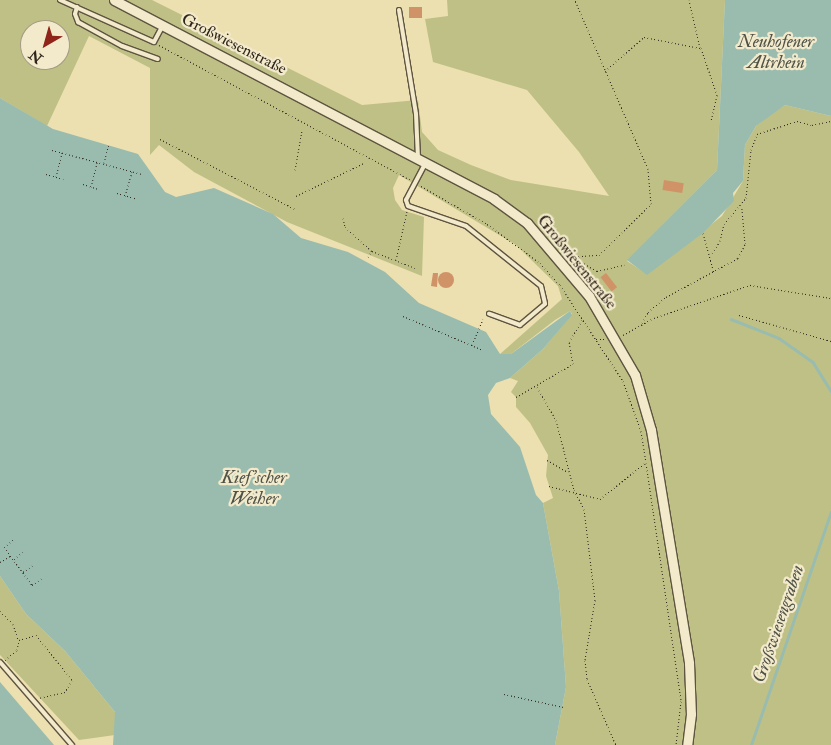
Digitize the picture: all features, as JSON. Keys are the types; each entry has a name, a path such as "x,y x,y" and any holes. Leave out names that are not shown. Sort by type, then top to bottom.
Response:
{"street":[{"name":"Großwiesenstraße","path":"114,0 422,160 512,211 561,261 617,338 644,401 656,454 690,672 691,714 686,745"}],"lane":[{"path":"60,0 155,43 164,25"},
{"path":"77,7 74,14 78,22 158,59"},
{"path":"399,10 422,160 417,183 406,200 408,206 466,226 541,286 545,298 542,309 520,325 489,314"},
{"path":"1,663 72,745"}],"path":[{"path":"561,261 575,257 599,255 651,204 651,184 574,0"},
{"path":"689,0 700,48 717,95 711,121"},
{"path":"604,71 644,37 700,48"},
{"path":"151,57 155,43 417,183 517,243 560,284 623,382 640,431 681,701 676,745"},
{"path":"642,324 648,312 666,297 714,273 738,258 746,244 742,206 757,134 797,121 812,125 831,121"},
{"path":"295,170 302,131"},
{"path":"160,139 295,209"},
{"path":"104,164 109,143"},
{"path":"52,150 142,174"},
{"path":"56,177 62,152"},
{"path":"91,186 98,162"},
{"path":"296,196 364,163"},
{"path":"125,196 132,171"},
{"path":"46,174 63,179"},
{"path":"83,184 98,189"},
{"path":"117,193 135,198"},
{"path":"396,260 408,206"},
{"path":"712,253 720,241 724,224 742,206"},
{"path":"343,218 345,227 372,251 418,269"},
{"path":"703,233 712,253 714,273"},
{"path":"368,257 372,251"},
{"path":"575,257 597,271 624,265"},
{"path":"617,338 642,324 750,285 831,298"},
{"path":"739,315 831,341"},
{"path":"403,316 483,350"},
{"path":"472,346 483,319"},
{"path":"516,397 537,387 573,364 569,342 583,319"},
{"path":"537,387 556,420 574,490 584,509 595,600 585,660 587,679 616,745"},
{"path":"548,460 570,473"},
{"path":"549,486 574,490 591,499 600,499 646,463"},
{"path":"13,540 4,547 32,585 42,578"},
{"path":"14,560 23,552"},
{"path":"0,562 10,556"},
{"path":"23,572 33,565"},
{"path":"0,611 13,624 18,640 16,650 1,663"},
{"path":"18,640 36,634 72,680 64,692 34,699"},
{"path":"504,694 564,707"}],"green space":[{"path":"0,0 152,0 362,105 418,100 422,132 438,150 471,165 511,180 609,196 579,152 527,90 433,62 425,19 448,16 447,0 725,0 717,170 627,261 647,274 722,216 743,181 745,145 756,126 772,113 785,105 831,116 831,745 555,745 566,687 559,591 543,503 553,498 546,476 548,455 530,423 516,407 516,397 511,392 518,381 510,378 543,349 572,314 570,311 555,320 511,354 500,354 562,299 558,286 516,245 399,175 393,188 395,200 402,210 424,217 422,276 287,222 194,172 159,145 150,155 150,68 89,36 47,126 0,98"},
{"path":"0,576 26,614 65,651 115,712 115,735 79,740 0,655"}],"water":[{"name":"Neuhofener Altrhein","path":"725,0 831,0 831,116 785,105 756,126 745,145 743,181 733,193 734,201 703,233 647,275 627,260 717,170"},
{"name":"Kief'scher Weiher","path":"0,98 53,129 138,154 165,192 176,197 214,188 273,214 301,238 348,252 385,272 419,303 486,332 500,354 511,354 570,311 572,315 543,349 510,378 496,383 488,395 491,414 520,447 536,495 543,503 559,591 566,687 555,745 113,745 115,712 65,651 26,614 0,576"},
{"path":"0,682 54,745 0,745"}],"building":[{"path":"409,7 422,7 422,18 409,18"},
{"path":"664,180 684,183 682,193 662,190"},
{"path":"446,272 452,274 454,280 452,286 446,288 440,286 438,280 440,274"},
{"path":"433,273 438,273 437,287 431,286"},
{"path":"606,273 617,287 612,291 600,277"}],"waterway":[{"name":"Großwiesengraben","path":"731,319 779,338 813,362 831,391"},
{"name":"Großwiesengraben","path":"751,745 831,512"}]}
